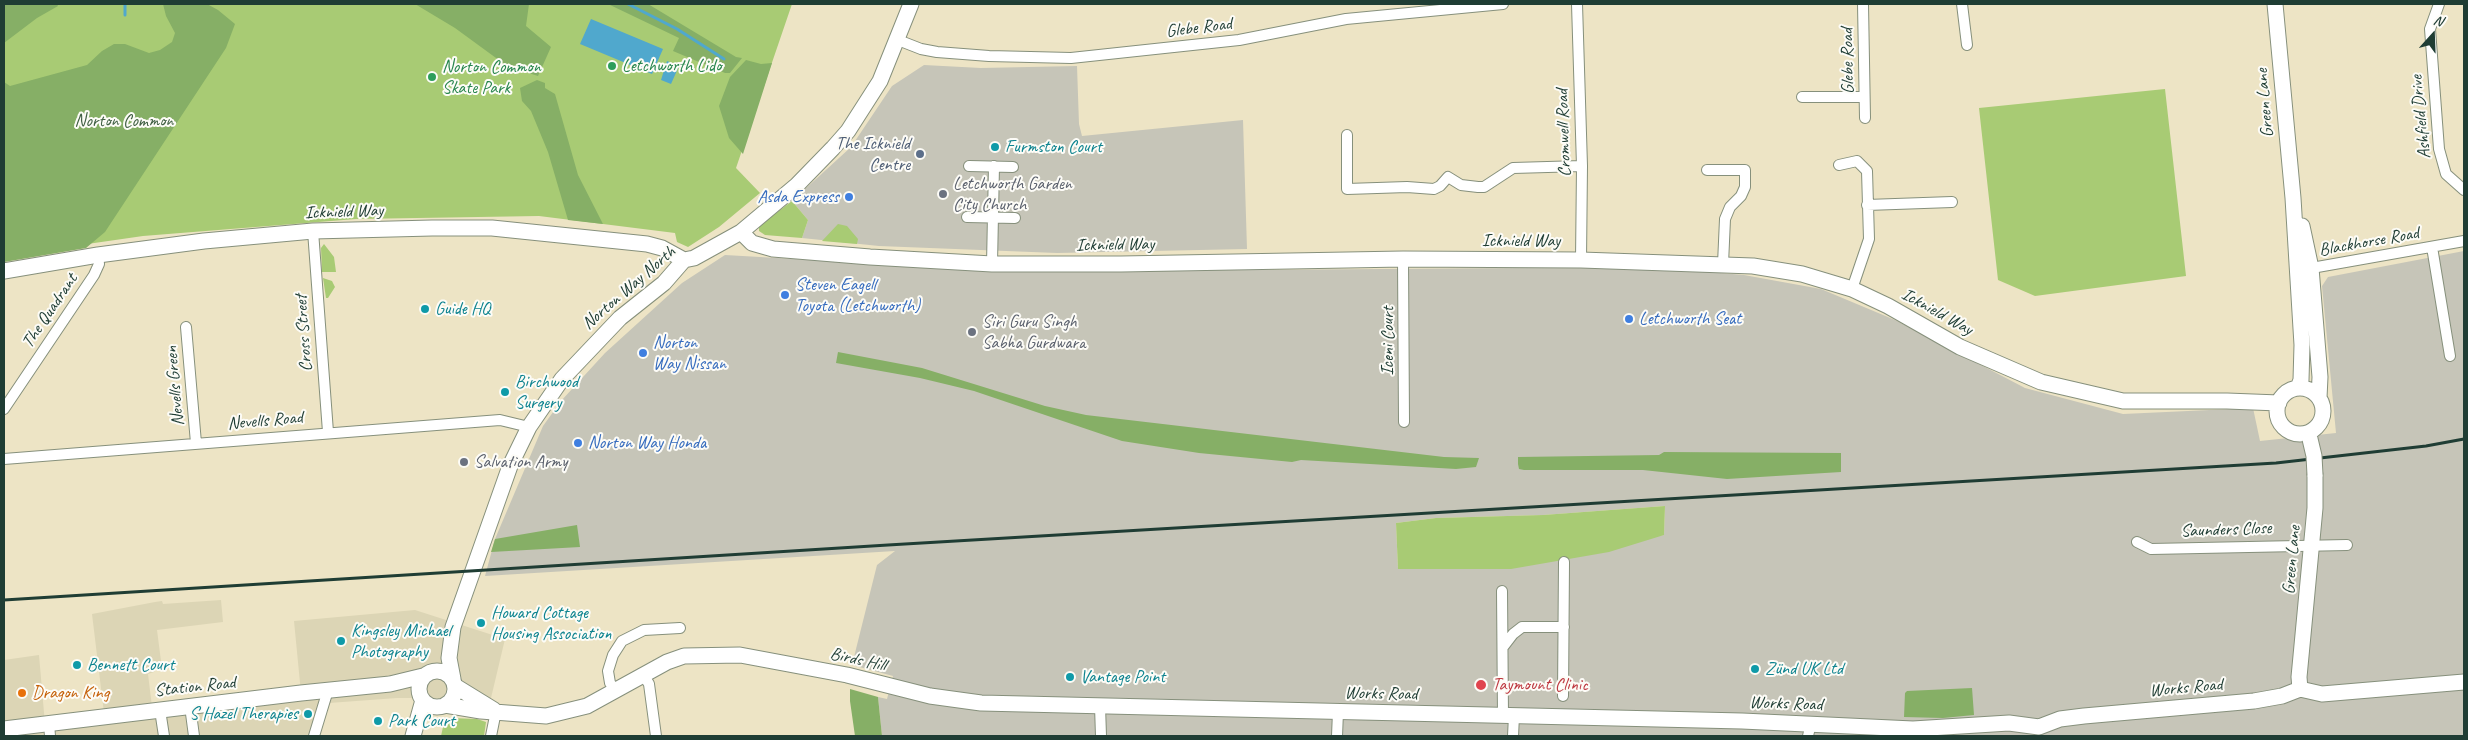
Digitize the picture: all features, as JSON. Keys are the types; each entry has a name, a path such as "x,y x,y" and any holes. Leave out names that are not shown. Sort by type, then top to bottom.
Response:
{"street":[{"name":"Norton Way North","path":"426,674 453,627 510,466 529,427 562,379 620,318 664,283 684,260 694,258 741,232 810,173 848,131 880,81 911,4"},
{"name":"Glebe Road","path":"898,40 921,49 937,52 989,56 1071,58 1239,40 1346,19 1503,4"},
{"name":"Cromwell Road","path":"1577,4 1582,166 1581,260"},
{"name":"Glebe Road","path":"1863,4 1864,118"},
{"path":"1962,4 1967,45"},
{"name":"Green Lane","path":"2275,4 2293,198 2320,377 2319,398 2323,408 2316,430 2309,437 2314,456 2315,475 2312,544 2299,677 2300,690"},
{"name":"Ashfield Drive","path":"2439,4 2430,29 2439,149 2446,174 2464,190"},
{"path":"1802,97 1864,96"},
{"path":"1347,136 1347,189 1407,187 1434,189 1440,186 1448,176 1461,185 1478,187 1484,186 1513,168 1582,166"},
{"path":"1839,166 1857,161 1867,171 1869,239 1852,289"},
{"path":"969,166 1013,167"},
{"path":"992,264 994,166"},
{"path":"1707,170 1745,170 1745,187 1741,196 1730,207 1725,219 1723,264"},
{"path":"1867,205 1952,202"},
{"path":"967,217 1015,218"},
{"name":"Icknield Way","path":"4,271 98,255 204,241 313,231 492,228 647,244 662,248 684,260"},
{"name":"Cross Street","path":"313,231 328,432"},
{"name":"Icknield Way","path":"741,232 752,243 773,249 870,258 992,264 1121,264 1403,259 1581,260 1723,264 1788,272 1852,289 1888,306 1960,348 2041,382 2123,401 2227,400 2279,403"},
{"name":"Blackhorse Road","path":"2304,269 2464,241"},
{"name":"Blackhorse Road","path":"2432,247 2450,356"},
{"name":"The Quadrant","path":"4,409 94,275 99,264 98,255"},
{"name":"Iceni Court","path":"1403,259 1404,422"},
{"name":"Green Lane","path":"2298,388 2302,380 2303,364 2304,269"},
{"name":"Nevells Green","path":"186,327 196,443"},
{"path":"2309,437 2289,431 2283,426 2277,412 2279,403 2287,392 2298,388 2308,390 2319,398"},
{"name":"Nevells Road","path":"4,459 328,432 500,420 529,427"},
{"name":"Saunders Close","path":"2137,542 2151,549 2346,544"},
{"path":"1563,696 1564,562"},
{"path":"1502,591 1508,716 1513,736"},
{"name":"Norton Way North","path":"453,627 449,658 454,682"},
{"path":"1504,647 1513,634 1522,627 1564,627"},
{"path":"616,691 610,683 608,671 613,655 622,641 644,630 680,628"},
{"name":"Birds Hill","path":"443,706 526,716 546,716 587,706 667,662 684,656 740,655 786,662 947,698 982,703 1100,706"},
{"path":"419,736 433,714 443,706 453,697 454,682 442,671 426,674 418,688 421,698 428,705 443,706"},
{"name":"Station Road","path":"4,729 50,730 160,710 390,684 426,674"},
{"path":"644,676 649,684 656,736"},
{"name":"Birds Hill","path":"454,682 496,711"},
{"name":"Works Road","path":"1100,706 1508,716 1809,730 2010,723 2040,731 2060,719 2254,701 2282,696 2300,690 2322,694 2464,682"},
{"name":"Station Road","path":"390,684 421,698"},
{"path":"314,736 328,690"},
{"path":"413,736 421,698"},
{"path":"190,706 194,736"},
{"path":"1100,706 1101,736"},
{"path":"160,710 164,736"},
{"path":"490,736 496,711"},
{"path":"1338,712 1338,736"}],"shaded area":[{"path":"924,65 981,68 1077,66 1079,124 1082,136 1243,120 1247,249 1057,253 879,246 802,238 808,220 792,201 851,147 892,86"},
{"path":"2464,251 2464,736 882,736 878,697 887,699 893,676 852,665 877,565 895,551 485,576 495,539 543,426 561,401 605,353 682,283 725,255 935,267 1246,270 1651,267 1744,275 1821,289 1895,320 2025,388 2123,414 2253,408 2260,441 2336,433 2322,286 2328,277","holes":["1665,506 1664,535 1398,569 1396,523 1436,518 1543,515"]},
{"path":"221,600 223,622 157,630 161,661 154,672 148,674 152,707 301,693 294,621 415,610 505,639 491,698 397,698 329,703 316,736 4,736 4,660 39,655 45,724 104,713 92,614 162,601 163,604"}],"green space":[{"name":"Norton Common","path":"4,4 792,4 736,168 760,193 719,227 688,247 677,242 675,233 539,216 356,219 143,236 4,256"},
{"path":"4,4 57,4 58,6 37,18 4,43"},
{"path":"163,4 207,4 218,10 235,24 226,48 105,232 86,248 4,262 4,82 10,86 87,65 102,51 114,44 125,44 149,53 160,50 172,42 175,33 166,16"},
{"path":"415,4 529,4 526,26 551,47 538,76 507,66 455,28"},
{"path":"608,4 648,4 736,57 742,58 730,73 725,73 673,51 679,38"},
{"path":"746,60 761,64 772,63 743,154 729,138 719,106 730,77"},
{"path":"537,80 545,83 545,88 555,94 578,175 603,224 568,220 548,152 531,111 522,101 520,88"},
{"path":"2165,89 2186,276 2035,296 1998,280 1979,108"},
{"path":"792,201 808,220 802,238 765,235 759,231 759,226"},
{"path":"838,224 847,226 858,239 857,244 822,241"},
{"path":"324,244 334,257 336,272 322,272 321,248"},
{"path":"323,278 332,281 335,287 328,298 326,298"},
{"path":"838,352 922,368 1045,406 1086,415 1444,457 1479,458 1476,467 1456,469 1301,460 1292,462 1199,453 1122,441 974,391 920,378 836,363"},
{"path":"1664,452 1841,453 1841,472 1727,479 1643,470 1524,470 1519,469 1518,464 1518,457 1659,455"},
{"path":"1665,506 1664,535 1609,552 1511,569 1398,569 1396,523 1436,518 1543,515"},
{"path":"577,525 580,547 491,552 495,539"},
{"path":"1972,688 1974,715 1943,718 1904,717 1905,693 1907,691"},
{"path":"850,689 878,697 882,736 855,736"},
{"path":"451,718 477,719 486,722 484,736 441,736 443,727"}],"water":[{"path":"591,19 663,49 652,74 580,44"},
{"path":"667,61 679,66 671,84 661,80"}],"waterway":[{"path":"125,4 125,15"},
{"path":"628,4 677,29 724,59"}],"railway":[{"path":"4,600 888,545 2276,463 2426,446 2464,439"}],"place":[{"name":"Letchworth Lido","path":"612,66"},
{"name":"Norton Common Skate Park","path":"432,77"},
{"name":"Furmston Court","path":"995,147"},
{"name":"The Icknield Centre","path":"920,154"},
{"name":"Letchworth Garden City Church","path":"943,194"},
{"name":"Asda Express","path":"849,197"},
{"name":"Steven Eagell Toyota (Letchworth)","path":"785,295"},
{"name":"Guide HQ","path":"425,309"},
{"name":"Letchworth Seat","path":"1629,319"},
{"name":"Siri Guru Singh Sabha Gurdwara","path":"972,332"},
{"name":"Norton Way Nissan","path":"643,353"},
{"name":"Birchwood Surgery","path":"505,392"},
{"name":"Norton Way Honda","path":"578,443"},
{"name":"Salvation Army","path":"464,462"},
{"name":"Howard Cottage Housing Association","path":"481,623"},
{"name":"Kingsley Michael Photography","path":"341,641"},
{"name":"Bennett Court","path":"77,665"},
{"name":"Zünd UK Ltd","path":"1755,669"},
{"name":"Vantage Point","path":"1070,677"},
{"name":"Taymount Clinic","path":"1481,685"},
{"name":"Dragon King","path":"22,693"},
{"name":"S Hazel Therapies","path":"308,714"},
{"name":"Park Court","path":"378,721"}]}
